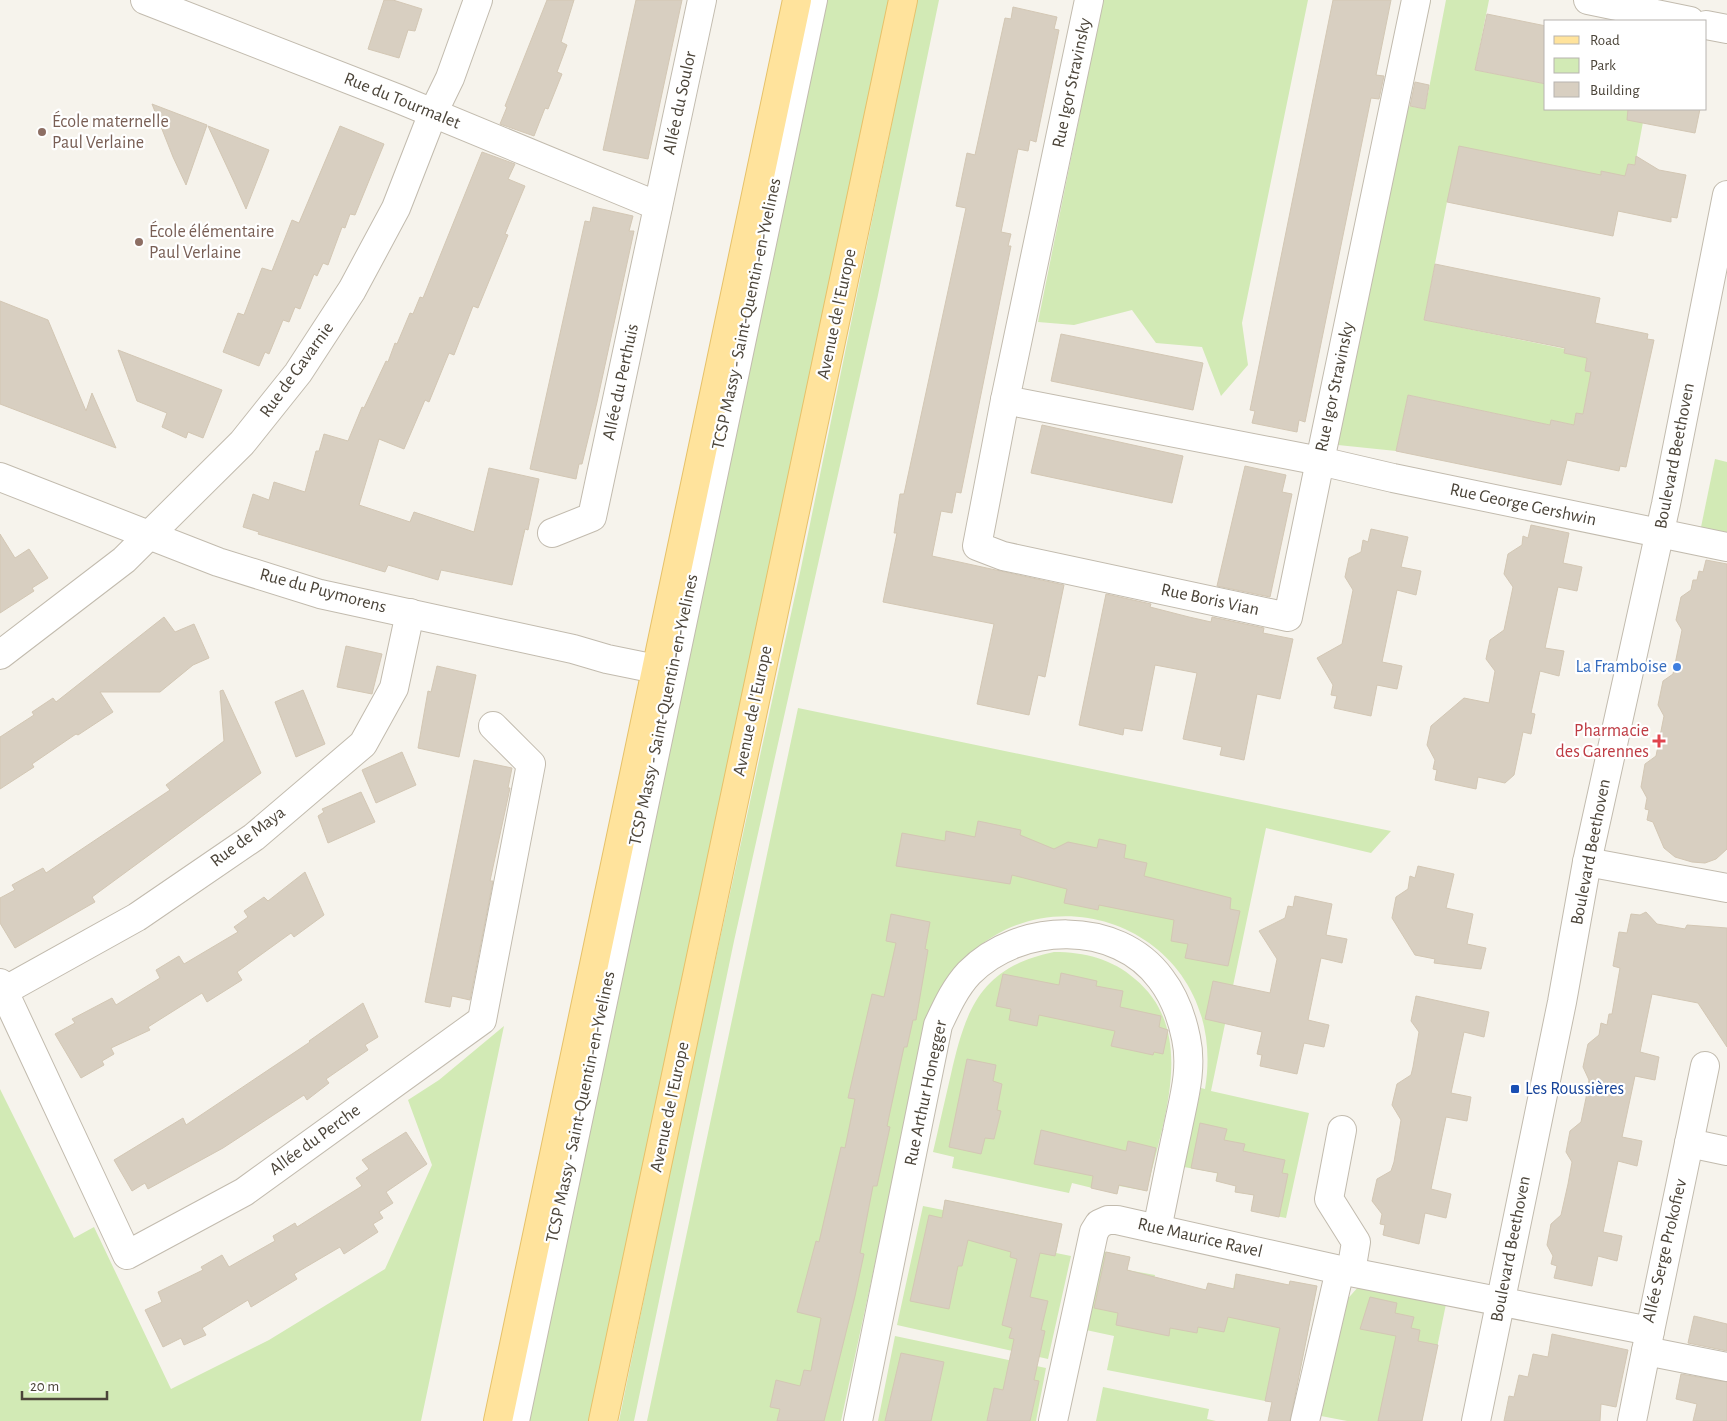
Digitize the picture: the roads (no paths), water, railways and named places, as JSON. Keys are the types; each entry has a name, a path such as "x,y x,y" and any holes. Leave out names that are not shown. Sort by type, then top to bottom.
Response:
{"main road":[{"path":"498,1421 797,0"},
{"name":"Avenue de l'Europe","path":"604,1421 903,0"}],"street":[{"name":"Rue du Tourmalet","path":"145,0 193,8 433,113 658,206"},
{"name":"Rue de Gavarnie","path":"0,655 124,560 242,443 298,373 352,290 396,208 433,113 450,78 478,0"},
{"name":"Allée du Soulor","path":"658,206 702,0"},
{"name":"TCSP Massy - Saint-Quentin-en-Yvelines","path":"515,1421 812,0"},
{"name":"Rue Igor Stravinsky","path":"977,546 1005,400 1089,0"},
{"name":"Rue Igor Stravinsky","path":"1005,400 1320,461 1416,0"},
{"path":"1588,0 1685,20"},
{"path":"1707,24 1727,29"},
{"name":"Boulevard Beethoven","path":"1476,1421 1562,1002 1587,862 1659,534 1727,195"},
{"name":"Allée du Perthuis","path":"552,533 592,517 658,206"},
{"name":"Rue George Gershwin","path":"1320,461 1727,547"},
{"name":"Rue Boris Vian","path":"977,546 1003,556 1288,617 1320,461"},
{"name":"Rue du Puymorens","path":"0,478 218,562 320,594 656,669"},
{"name":"Rue de Maya","path":"2,987 137,917 254,837 363,744 394,688 410,613"},
{"name":"Allée du Perche","path":"2,987 127,1254 244,1192 482,1020 531,764 493,726"},
{"path":"1587,862 1727,888"},
{"name":"Rue Arthur Honegger","path":"858,1421 938,1025 952,996 969,973 993,953 1019,941 1049,934 1078,934 1110,941 1137,956 1161,978 1176,1005 1186,1039 1189,1072 1157,1229"},
{"name":"Allée Serge Prokofiev","path":"1500,1300 1648,1341 1705,1066"},
{"path":"1304,1421 1345,1271 1356,1242 1329,1199 1342,1130"},
{"path":"1689,1143 1727,1151"},
{"name":"Rue Maurice Ravel","path":"1053,1421 1094,1232 1099,1224 1108,1220 1157,1229 1345,1271 1500,1300"},
{"path":"1632,1421 1648,1341 1727,1367"}],"place":[{"name":"École maternelle Paul Verlaine","path":"42,132"},
{"name":"École élémentaire Paul Verlaine","path":"139,242"},
{"name":"La Framboise","path":"1677,667"},
{"name":"Pharmacie des Garennes","path":"1659,741"},
{"name":"Les Roussières","path":"1515,1089"}]}
